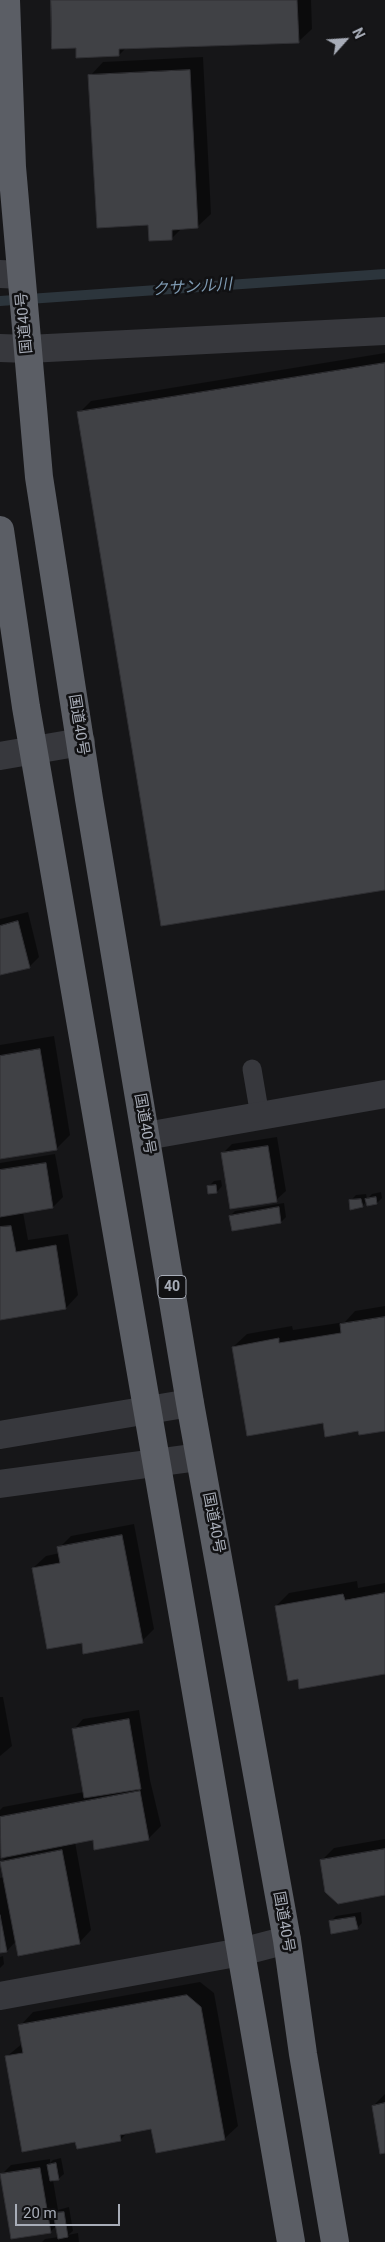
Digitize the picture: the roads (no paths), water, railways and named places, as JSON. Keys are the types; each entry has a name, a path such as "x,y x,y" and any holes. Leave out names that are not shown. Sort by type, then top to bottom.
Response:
{"highway":[{"name":"国道40号","path":"6,0 15,281 27,339 39,477 199,1457 214,1528 286,1940 309,2092 335,2242"},
{"path":"0,530 34,751 291,2242"}],"street":[{"path":"0,348 27,339 385,331"},
{"path":"0,756 81,742"},
{"path":"146,1136 385,1094"},
{"path":"0,1435 190,1403"},
{"path":"0,1484 199,1457"},
{"path":"0,1996 241,1952 286,1940"}],"lane":[{"path":"252,1069 260,1116"}],"waterway":[{"name":"クサンル川","path":"0,301 385,274"}]}
